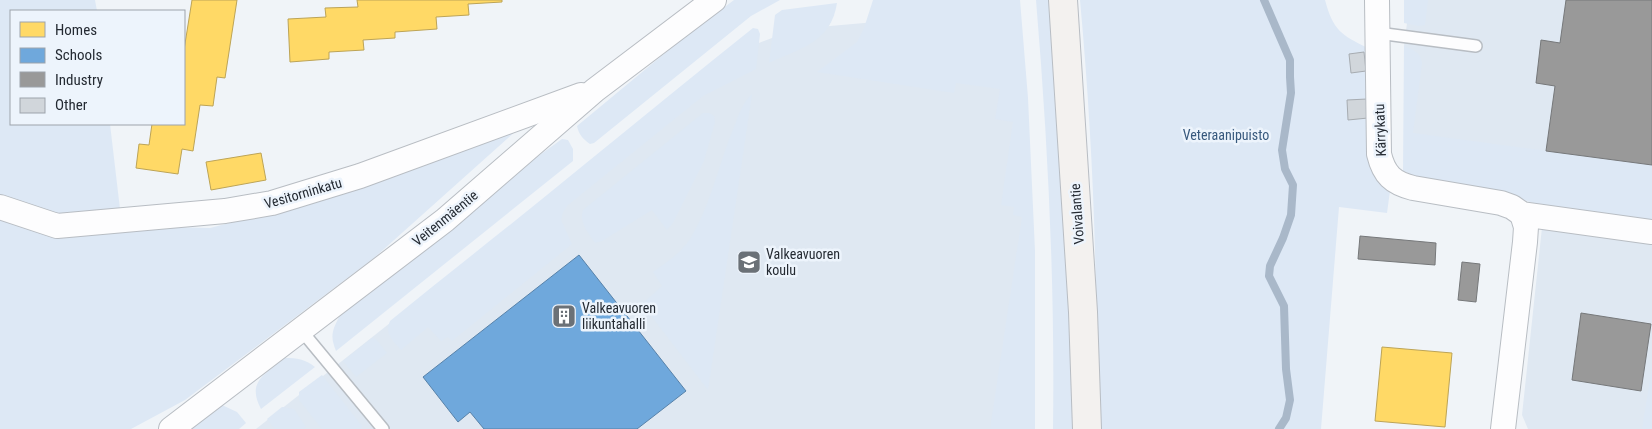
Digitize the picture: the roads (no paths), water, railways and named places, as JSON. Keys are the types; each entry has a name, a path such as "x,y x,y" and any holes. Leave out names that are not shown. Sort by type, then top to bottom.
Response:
{"street":[{"name":"Veitenmäentie","path":"171,429 445,220 595,90 714,0"},
{"name":"Voivalantie","path":"1063,0 1083,303 1087,429"},
{"name":"Kärrykatu","path":"1377,0 1379,154 1382,168 1391,178 1402,185 1500,202 1522,214 1652,232"},
{"name":"Vesitorninkatu","path":"0,207 57,226 225,211 272,203 360,176 595,90"},
{"path":"1503,429 1526,242 1526,227 1522,214"}],"lane":[{"path":"1378,33 1476,46"},
{"path":"301,330 383,429"}],"waterway":[{"path":"1264,0 1290,60 1291,93 1282,150 1285,169 1293,185 1291,215 1270,266 1269,276 1284,306 1286,369 1290,400 1286,418 1279,429"}],"place":[{"name":"Valkeavuoren koulu","path":"749,262"},
{"name":"Valkeavuoren liikuntahalli","path":"564,316"}],"park label":[{"name":"Veteraanipuisto","path":"1226,135"}]}
